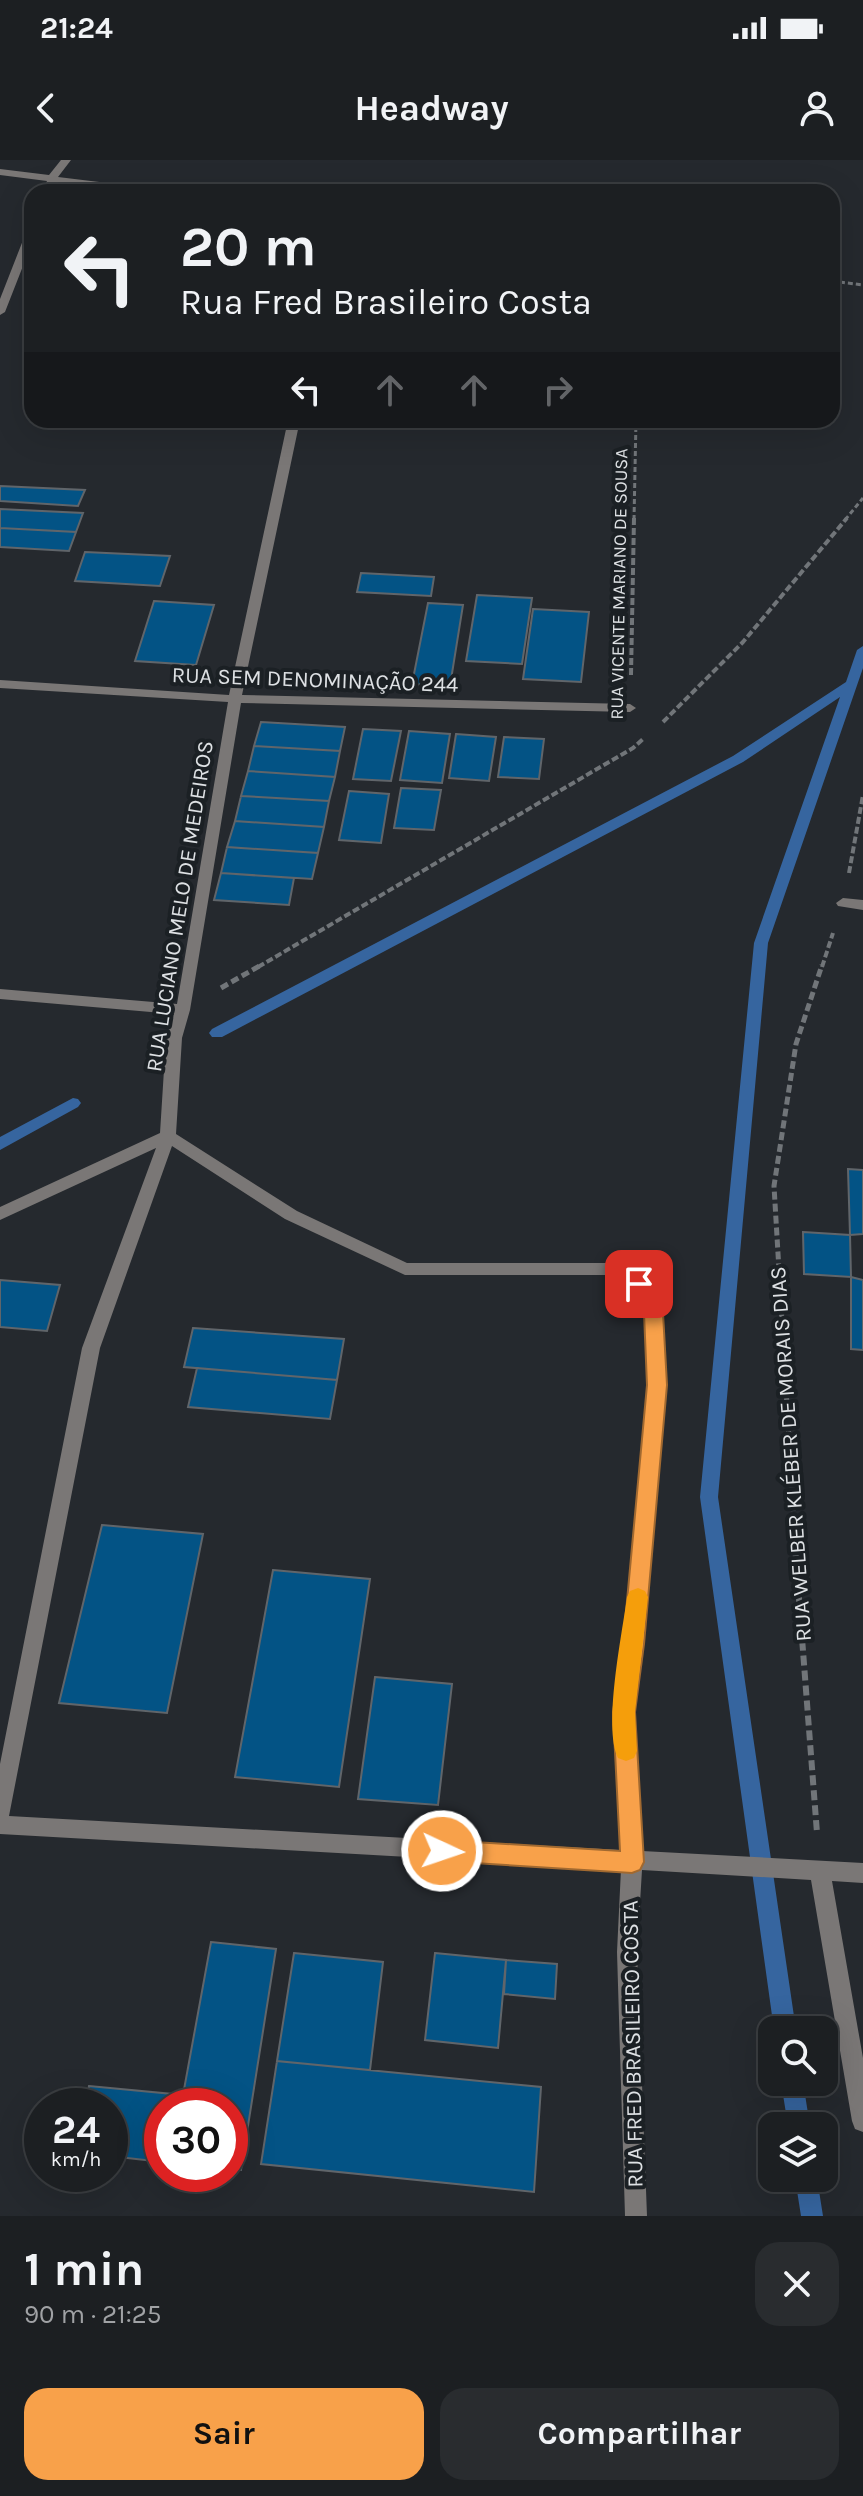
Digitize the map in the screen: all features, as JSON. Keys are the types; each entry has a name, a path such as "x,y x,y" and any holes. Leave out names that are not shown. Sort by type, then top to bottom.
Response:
{"street":[{"path":"50,184 66,160"},
{"path":"0,172 102,184"},
{"path":"0,312 24,250"},
{"name":"RUA LUCIANO MELO DE MEDEIROS","path":"0,1815 91,1348 168,1136 174,1038 183,1010 235,699 292,428"},
{"name":"RUA SEM DENOMINAÇÃO 244","path":"0,684 235,699 630,708"},
{"path":"843,903 863,905"},
{"path":"0,994 183,1010"},
{"path":"0,1214 168,1136"},
{"name":"RUA FRED BRASILEIRO COSTA","path":"168,1136 291,1215 405,1269 618,1269 639,1284 654,1313 657,1385 624,1712 632,1862 627,1952 636,2216"},
{"path":"0,1825 863,1873"},
{"path":"820,1871 863,2121"}],"path":[{"path":"840,282 863,285"},
{"name":"RUA VICENTE MARIANO DE SOUSA","path":"633,748 630,708 636,428"},
{"path":"657,727 693,696 761,624 863,498"},
{"path":"183,1010 633,748 645,737"},
{"name":"RUA WELBER KLÉBER DE MORAIS DIAS","path":"820,1871 785,1410 774,1186 796,1044 843,903 863,795"}],"building":[{"path":"0,486 85,490 78,506 0,501"},
{"path":"0,509 83,513 76,532 0,528"},
{"path":"0,528 76,532 69,551 0,547"},
{"path":"85,552 170,556 160,586 75,581"},
{"path":"361,573 434,577 431,596 357,592"},
{"path":"477,595 532,598 522,664 466,661"},
{"path":"154,601 214,605 196,665 135,661"},
{"path":"428,603 463,605 450,686 412,684"},
{"path":"533,609 589,612 581,682 523,679"},
{"path":"261,722 345,727 340,751 254,746"},
{"path":"363,729 401,731 391,781 353,779"},
{"path":"409,731 450,734 442,783 400,780"},
{"path":"456,734 496,737 489,781 449,778"},
{"path":"504,737 544,739 539,779 498,777"},
{"path":"254,746 340,751 335,777 248,771"},
{"path":"248,771 335,777 329,801 241,796"},
{"path":"401,788 441,790 434,830 394,828"},
{"path":"349,791 389,794 381,843 339,840"},
{"path":"241,796 329,801 324,827 235,821"},
{"path":"235,821 324,827 318,853 227,847"},
{"path":"227,847 318,853 312,879 221,873"},
{"path":"221,873 294,878 289,905 214,900"},
{"path":"848,1169 863,1170 863,1234 850,1235"},
{"path":"803,1232 850,1235 851,1277 804,1274"},
{"path":"851,1277 863,1280 863,1350 851,1349"},
{"path":"0,1280 60,1285 47,1331 0,1327"},
{"path":"193,1328 344,1339 337,1380 184,1367"},
{"path":"197,1368 337,1380 330,1419 188,1407"},
{"path":"102,1525 203,1534 167,1713 59,1703"},
{"path":"273,1570 370,1579 339,1787 235,1777"},
{"path":"375,1677 452,1684 438,1805 358,1799"},
{"path":"211,1942 276,1949 248,2126 248,2088 184,2088"},
{"path":"294,1953 383,1962 370,2070 277,2061"},
{"path":"435,1953 506,1960 498,2048 425,2040"},
{"path":"506,1960 557,1964 555,1999 504,1994"},
{"path":"277,2061 541,2087 534,2192 261,2164"},
{"path":"128,2090 144,2091 144,2160 128,2158"}],"waterway":[{"path":"783,2016 709,1497 761,943 863,650"},
{"path":"217,1033 738,759 851,684"},
{"path":"0,1144 73,1103"},
{"path":"794,2096 797,2112"},
{"path":"808,2192 812,2216"}],"slow traffic":[{"path":"626,1751 624,1712 638,1597"}],"route":[{"path":"442,1851 632,1862 624,1712 657,1385 654,1313 639,1284"}]}
